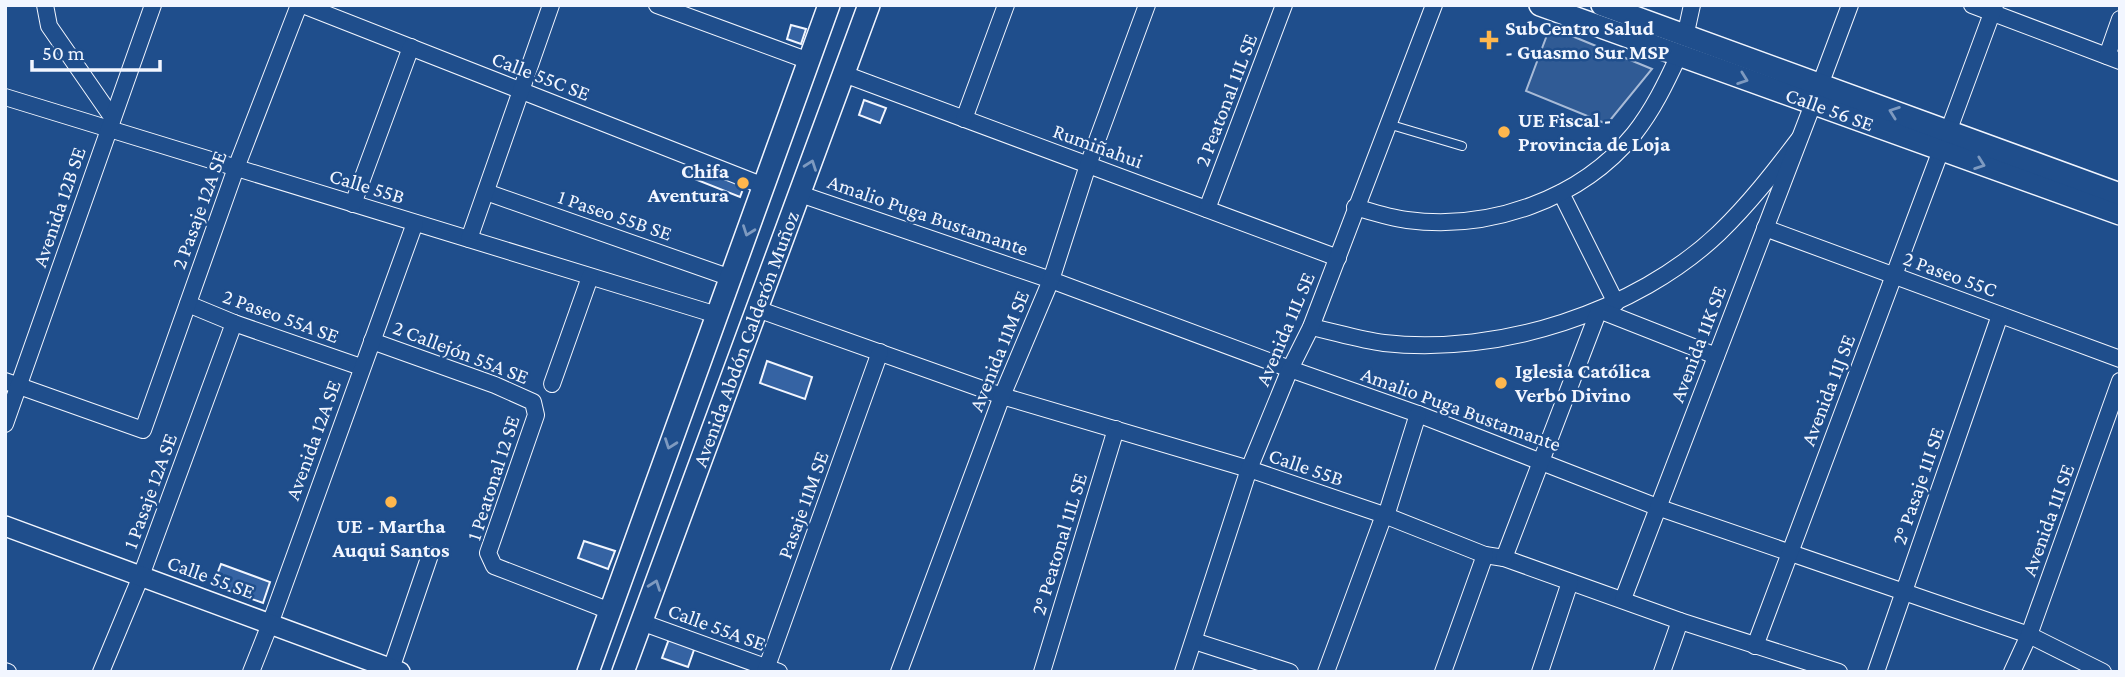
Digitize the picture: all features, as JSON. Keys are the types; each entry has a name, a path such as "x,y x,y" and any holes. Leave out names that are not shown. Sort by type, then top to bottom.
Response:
{"main road":[{"name":"Avenida Abdón Calderón Muñoz","path":"588,672 830,5"},
{"name":"Avenida Abdón Calderón Muñoz","path":"623,672 869,5"},
{"name":"Calle 56 SE","path":"1541,5 1682,46 1944,141 2120,214"},
{"name":"Calle 56 SE","path":"1602,5 1682,46"},
{"name":"Calle 56 SE","path":"1944,141 2120,194"}],"street":[{"path":"46,5 49,26 110,123"},
{"name":"Avenida 12B SE","path":"5,424 12,383 153,5"},
{"name":"Calle 55C SE","path":"301,5 764,186"},
{"name":"2 Pasaje 12A SE","path":"12,383 143,430 236,168 301,5"},
{"path":"469,239 551,5"},
{"path":"657,5 675,8 809,61"},
{"path":"964,119 1006,5"},
{"name":"Avenida 11M SE","path":"899,672 1002,396 1051,280 1088,165 1147,5"},
{"name":"2 Peatonal 11L SE","path":"1207,209 1284,5"},
{"name":"Avenida 11L SE","path":"1183,672 1249,469 1290,369 1311,327 1434,5"},
{"path":"1355,208 1407,220 1460,222 1512,213 1561,193 1600,167 1633,135 1660,97 1682,46 1692,5"},
{"path":"1972,5 1993,9 2113,58 2120,19"},
{"name":"Avenida 11K SE","path":"1623,599 1847,9"},
{"name":"Avenida 11J SE","path":"1755,646 1993,9"},
{"path":"354,204 411,47"},
{"name":"Rumiñahui","path":"844,75 1338,258"},
{"name":"Calle 55B","path":"5,97 110,123 236,168 717,315"},
{"path":"1311,327 1384,343 1457,344 1530,333 1599,310 1669,272 1718,234 1761,190 1799,139"},
{"name":"1 Paseo 55B SE","path":"486,192 731,278"},
{"path":"1561,193 1616,303"},
{"name":"Amalio Puga Bustamante","path":"800,194 1051,280 1418,414 1657,507 2029,635 2103,672"},
{"name":"Avenida 12A SE","path":"251,672 415,223"},
{"name":"2 Paseo 55C","path":"1765,228 2120,359"},
{"path":"552,383 590,277"},
{"name":"2 Paseo 55A SE","path":"188,304 234,323 362,367"},
{"name":"Calle 55B","path":"757,309 1002,396 1249,469 1385,516 1485,555 1504,558 1623,599 1804,666 1839,672"},
{"path":"1599,310 1716,356"},
{"path":"1504,558 1599,310"},
{"name":"2° Pasaje 11I SE","path":"1876,672 2000,315"},
{"name":"1 Pasaje 12A SE","path":"102,672 141,576 234,323"},
{"name":"2 Callejón 55A SE","path":"373,341 495,385 533,402"},
{"name":"Pasaje 11M SE","path":"770,670 880,352"},
{"name":"Avenida 11I SE","path":"2012,672 2029,635 2120,381"},
{"name":"1 Peatonal 12 SE","path":"533,402 536,415 488,552 494,566 610,611"},
{"path":"1326,672 1385,516 1418,414"},
{"name":"2° Peatonal 11L SE","path":"1042,672 1116,429"},
{"name":"Calle 55 SE","path":"5,526 394,671"},
{"path":"394,671 430,555"},
{"path":"1443,672 1485,555"},
{"path":"1540,672 1570,582"},
{"path":"1662,672 1680,621"},
{"name":"Calle 55A SE","path":"641,622 770,670"},
{"path":"1194,641 1290,672"}],"lane":[{"path":"1388,124 1462,146"}],"shaded area":[{"path":"1550,27 1652,69 1607,124 1526,91"}],"building":[{"path":"791,25 806,29 801,44 787,39"},
{"path":"864,100 886,108 880,123 859,115"},
{"path":"689,158 746,181 740,197 682,174"},
{"path":"767,361 812,377 805,399 760,383"},
{"path":"584,541 615,551 608,569 578,558"},
{"path":"221,564 270,582 263,603 213,585"},
{"path":"669,639 695,647 688,667 662,658"}],"place":[{"name":"SubCentro Salud - Guasmo Sur MSP","path":"1489,40"},
{"name":"UE Fiscal - Provincia de Loja","path":"1504,132"},
{"name":"Chifa Aventura","path":"743,183"},
{"name":"Iglesia Católica Verbo Divino","path":"1501,383"},
{"name":"UE - Martha Auqui Santos","path":"391,502"}]}
